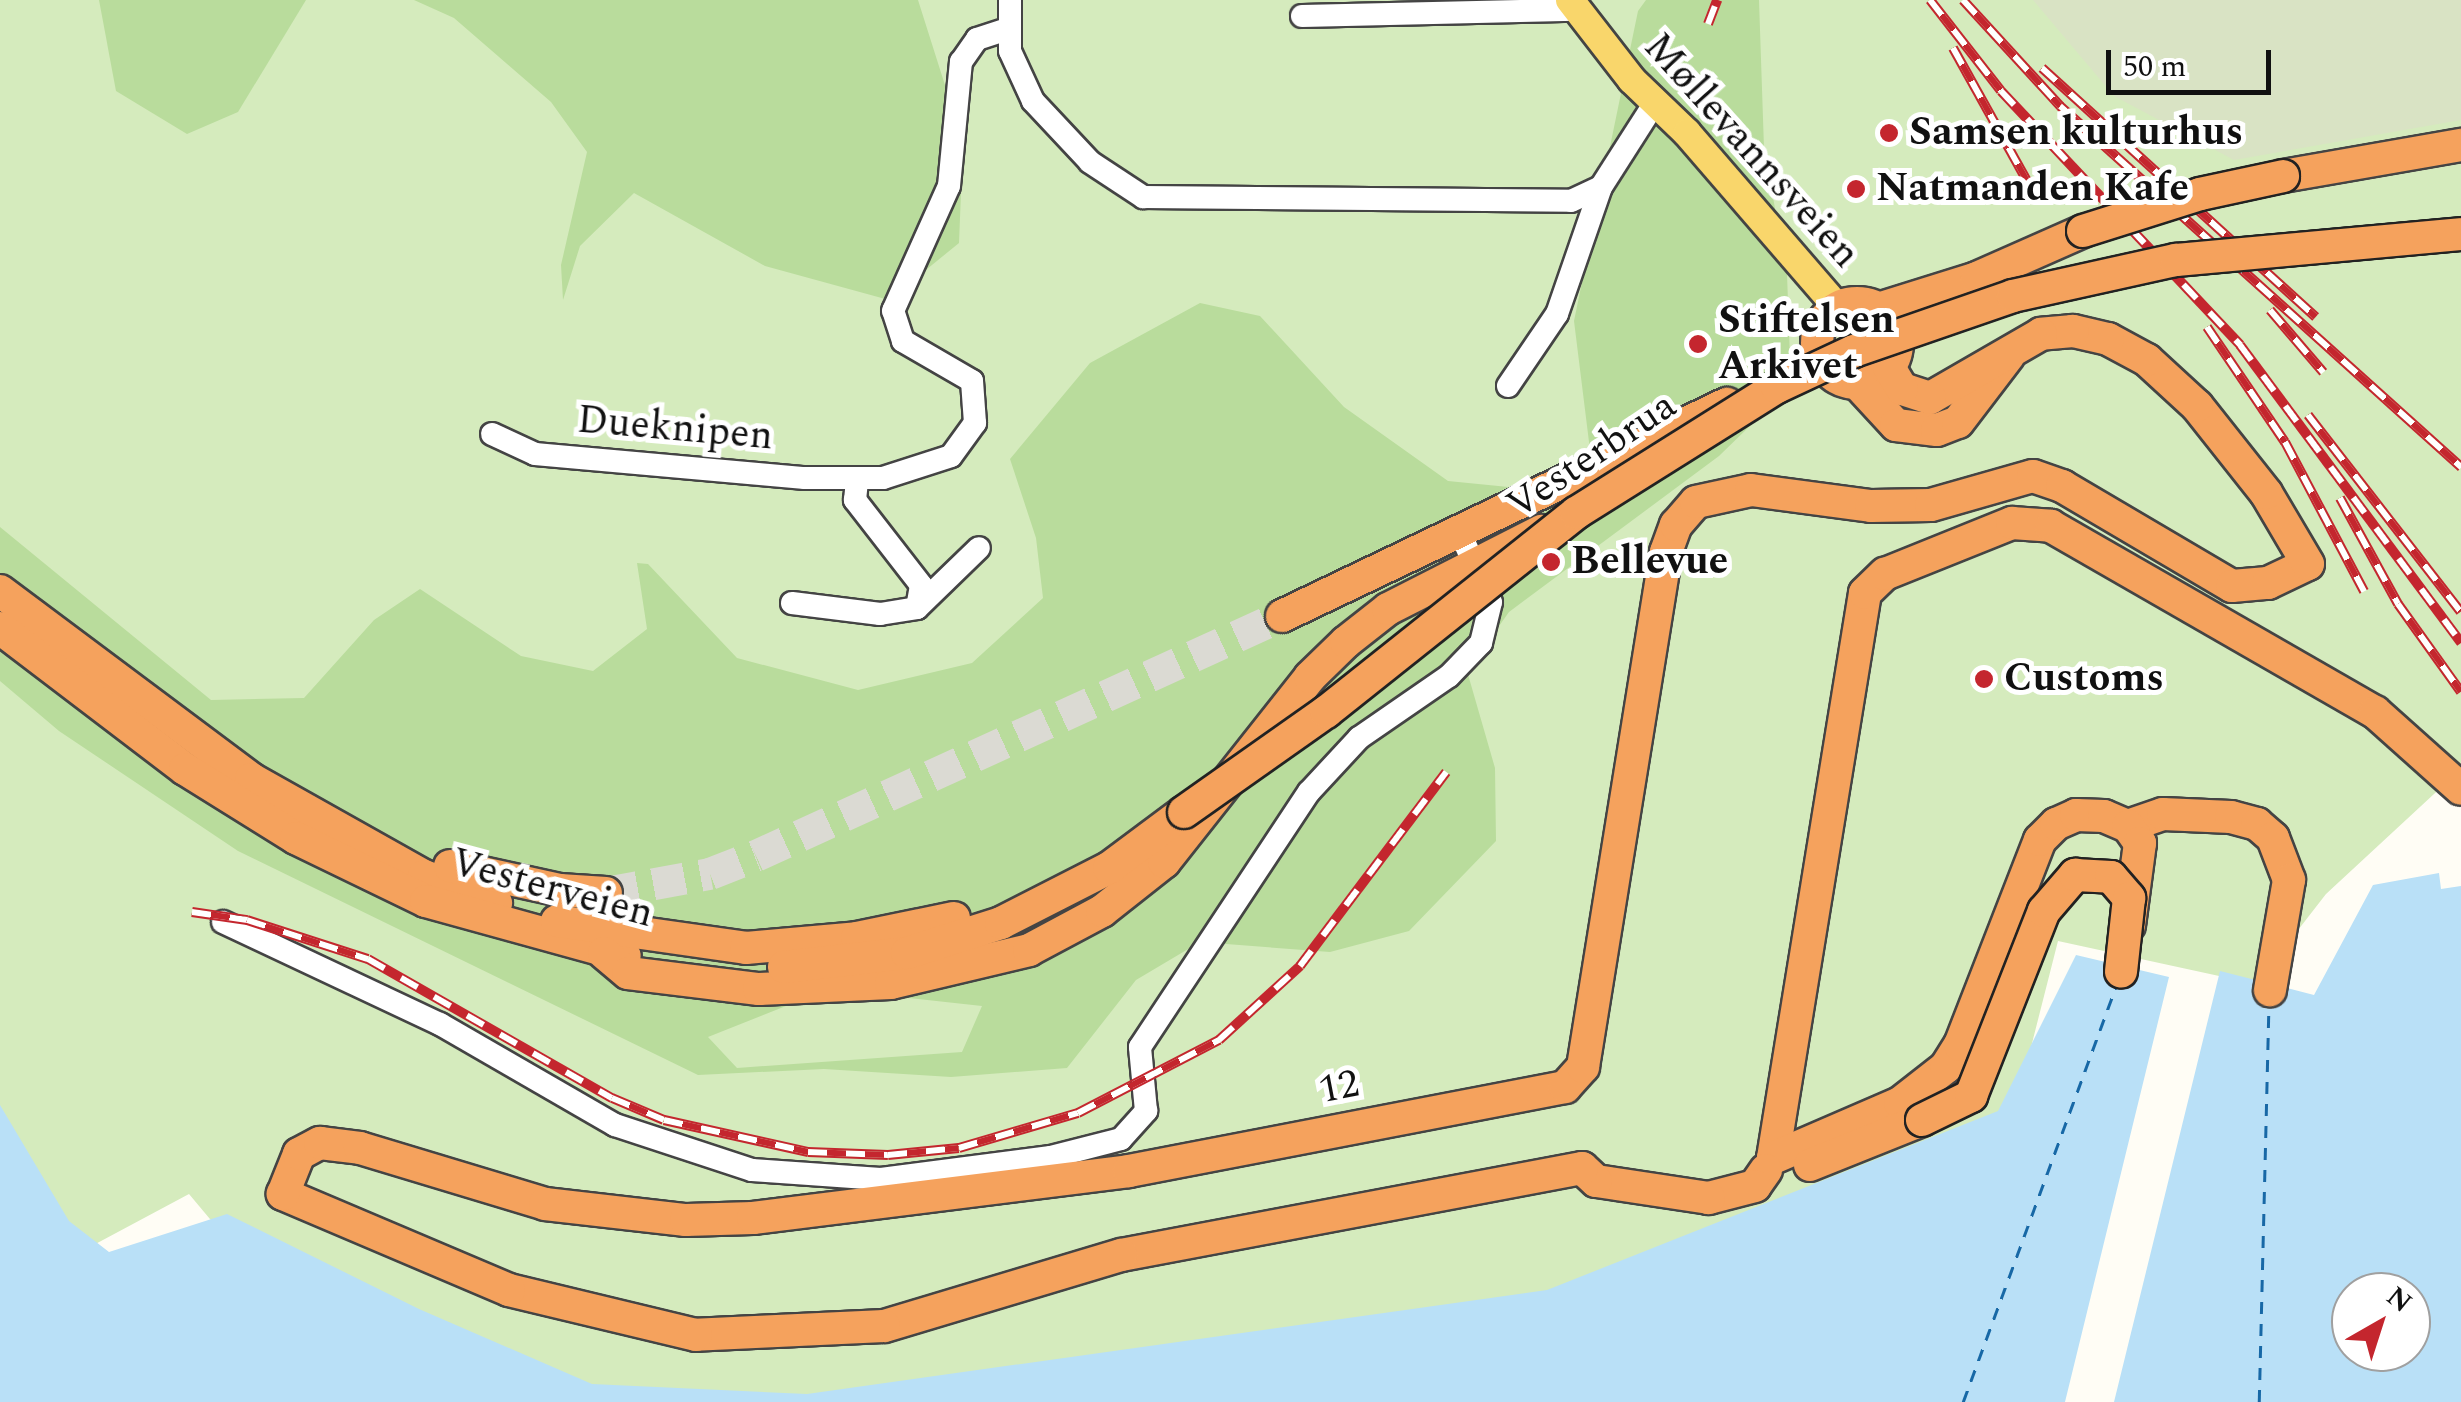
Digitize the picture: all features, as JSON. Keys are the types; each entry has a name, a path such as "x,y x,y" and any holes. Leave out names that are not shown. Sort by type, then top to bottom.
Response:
{"highway":[{"path":"2015,346 1978,401 1958,422 1937,430 1896,424 1836,370 1820,326 1838,308 1887,322 2083,232 2200,194 2461,145"},
{"name":"Vesterbrua","path":"1135,844 1326,712 1576,513 1745,406 1854,351 2013,296 2176,260 2461,234"},
{"path":"1887,322 1889,367 1902,389 1930,398 2015,346"},
{"name":"12","path":"1769,1164 1755,1186 1708,1198 1596,1181 1582,1168 1121,1255 884,1326 696,1334 510,1290 283,1194 299,1154 320,1142 360,1148 545,1204 686,1220 929,1201 1129,1171 1565,1087 1583,1067 1666,552 1684,513 1727,490 1884,507 1931,506 2033,476 2232,586 2268,582 2308,564 2232,446 2159,370 2108,339 2059,332 2015,346"},
{"path":"1282,616 1461,535 1799,368 1889,367"},
{"path":"604,952 628,972 759,989 891,983 1030,950 1102,911 1164,862 1310,677 1388,609 1836,370"},
{"path":"1769,1164 1865,593 1884,574 2012,523 2051,526 2375,712 2461,788"},
{"name":"Vesterveien","path":"0,591 192,738 368,844 424,876 554,921 746,948 857,938 936,923 1050,884 1135,844"},
{"name":"Vesterveien","path":"0,628 185,769 296,838 426,902 604,952 751,968 907,952 1018,915 1135,844"},
{"path":"0,648 21,673 168,784 216,814 296,838"},
{"path":"2128,826 2163,814 2232,816 2257,824 2273,838 2290,880 2270,990"},
{"path":"2076,815 2104,816 2128,826 2140,844 2140,862 2121,972 2129,898 2111,877 2075,875 2044,911 1971,1096 1790,1173 1769,1164 1900,1102 1946,1067 1960,1045 2040,840 2076,815"},
{"path":"368,844 506,880 606,893"}],"main road":[{"name":"Møllevannsveien","path":"1572,5 1654,104 1838,308"}],"street":[{"path":"1010,0 1006,30 1033,101 1098,169 1143,197 1570,201 1600,187"},
{"path":"1302,16 1572,5"},
{"name":"Dueknipen","path":"492,434 534,454 588,461 857,480 932,466 966,442 975,423 972,381 903,341 893,312 948,186 961,62 977,39 1006,30"},
{"path":"1508,386 1557,314 1600,187 1654,104"},
{"path":"857,480 856,500 921,584 917,608"},
{"path":"223,922 440,1024 615,1125 752,1170 881,1179 1051,1156 1121,1139 1146,1111 1140,1048 1309,792 1359,738 1449,676 1480,643 1492,602 1478,564 1461,535"},
{"path":"792,603 880,614 917,608 979,548"}],"green space":[{"path":"0,0 2461,0 2461,769 2326,894 2256,984 2058,941 2012,1122 1522,1303 876,1402 682,1402 599,1396 220,1231 189,1194 73,1256 0,1177"},
{"path":"99,0 306,0 238,112 187,134 116,91"},
{"path":"414,0 918,0 963,142 959,243 889,300 765,266 634,193 580,246 563,300 561,265 587,152 551,102 454,18"},
{"path":"1646,0 1759,0 1764,148 1787,274 1791,386 1719,456 1509,612 1467,671 1495,768 1496,841 1409,931 1330,952 1200,942 1136,980 1067,1068 951,1077 824,1069 698,1075 238,851 59,731 0,681 0,527 211,700 304,698 374,620 420,589 521,656 593,671 647,629 637,563 648,564 737,658 858,690 972,663 1043,598 1036,538 1010,459 1090,363 1200,303 1260,316 1344,407 1448,481 1557,492 1590,450 1574,321 1638,11","holes":["909,998 982,1006 962,1052 737,1068 708,1037 786,1006"]},
{"path":"2033,0 2461,0 2461,120 2234,160 2114,96"}],"water":[{"path":"2439,873 2441,889 2461,886 2461,1402 2114,1402 2220,971 2314,995 2373,885"},
{"path":"2076,955 2169,977 2065,1402 0,1402 0,1105 69,1221 109,1252 227,1214 419,1309 592,1384 807,1394 1547,1290 1998,1111"}],"ferry route":[{"path":"1963,1402 2116,987"},
{"path":"2259,1402 2269,1006"}],"tunnel":[{"path":"606,893 710,874 756,856 1282,616"}],"railway":[{"path":"1708,24 1717,0"},
{"path":"1930,0 2001,91 2240,345 2461,643"},
{"path":"1963,0 2060,106 2461,467"},
{"path":"1953,48 2038,201"},
{"path":"2042,68 2316,317"},
{"path":"2270,310 2323,372"},
{"path":"2207,327 2285,442 2364,591"},
{"path":"2308,415 2461,612"},
{"path":"2340,498 2398,604 2461,692"},
{"path":"192,912 247,920 368,959 612,1098 664,1120 808,1152 888,1155 959,1148 1078,1113 1219,1040 1300,966 1446,772"}],"place":[{"name":"Samsen kulturhus","path":"1889,133"},
{"name":"Natmanden Kafe","path":"1856,189"},
{"name":"Stiftelsen Arkivet","path":"1698,344"},
{"name":"Bellevue","path":"1551,562"},
{"name":"Customs","path":"1984,679"}]}
